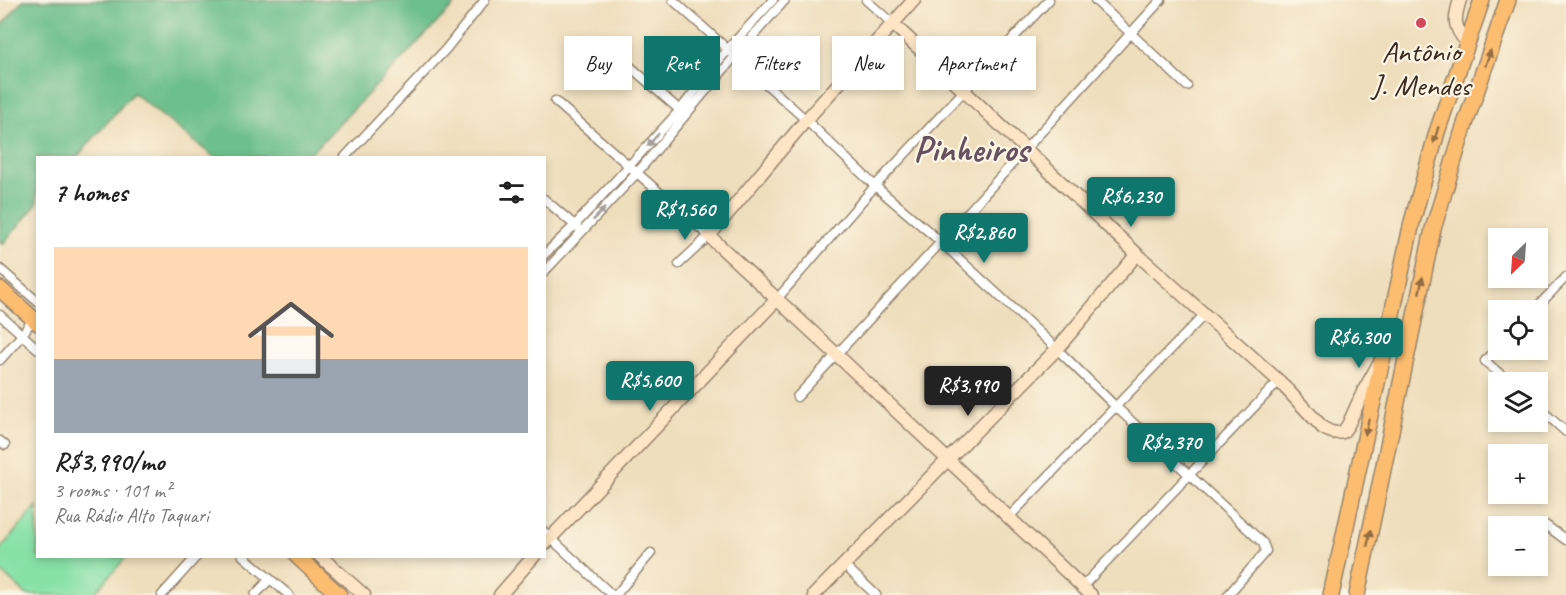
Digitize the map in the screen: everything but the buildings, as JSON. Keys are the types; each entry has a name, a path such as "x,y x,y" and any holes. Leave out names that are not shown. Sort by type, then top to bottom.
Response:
{"highway":[{"path":"1331,595 1412,222 1437,132 1482,0"},
{"path":"1357,595 1433,229 1461,137 1508,0"},
{"path":"1498,28 1515,0"},
{"path":"0,289 36,319"},
{"path":"299,558 341,595"}],"street":[{"path":"346,156 446,49 484,0"},
{"path":"546,263 583,231 637,173 732,52 673,0"},
{"path":"745,36 773,0"},
{"path":"748,36 785,0"},
{"path":"866,0 916,45"},
{"path":"679,264 709,236 806,120 914,0"},
{"path":"1014,36 1048,0"},
{"path":"1095,0 1187,86"},
{"path":"796,397 941,243 1161,0"},
{"path":"1460,0 1455,20 1457,28 1467,42"},
{"path":"632,68 683,113"},
{"path":"773,90 875,186 1057,349 1263,543 1266,551 1228,595"},
{"path":"651,553 614,595 547,538 777,299 875,186 964,90 1137,254 1279,381 1323,428 1336,434 1343,432 1382,360"},
{"path":"555,101 709,236 1087,591 1189,475 1279,381"},
{"path":"546,263 575,225 629,166 683,113"},
{"path":"546,201 583,231"},
{"path":"814,595 1057,349 1137,254"},
{"path":"0,269 36,300"},
{"path":"1544,300 1566,277"},
{"path":"1009,517 1205,314"},
{"path":"0,315 36,347"},
{"path":"0,360 36,319"},
{"path":"1488,358 1485,361 1498,372"},
{"path":"1548,416 1566,432"},
{"path":"1548,527 1566,540"},
{"path":"167,593 195,558"},
{"path":"245,558 289,595"},
{"path":"322,558 364,595"},
{"path":"500,595 532,558"},
{"path":"843,564 876,595"},
{"path":"255,595 270,579"},
{"path":"341,595 351,584"}],"green space":[{"path":"23,0 459,0 308,156 213,156 133,93 78,156 36,156 36,205 3,244 0,242 0,27"},
{"path":"36,507 36,558 125,558 93,595 27,595 0,571 0,549"}],"place":[{"name":"Antônio J. Mendes","path":"1421,23"}],"district":[{"name":"Pinheiros","path":"971,149"}]}
